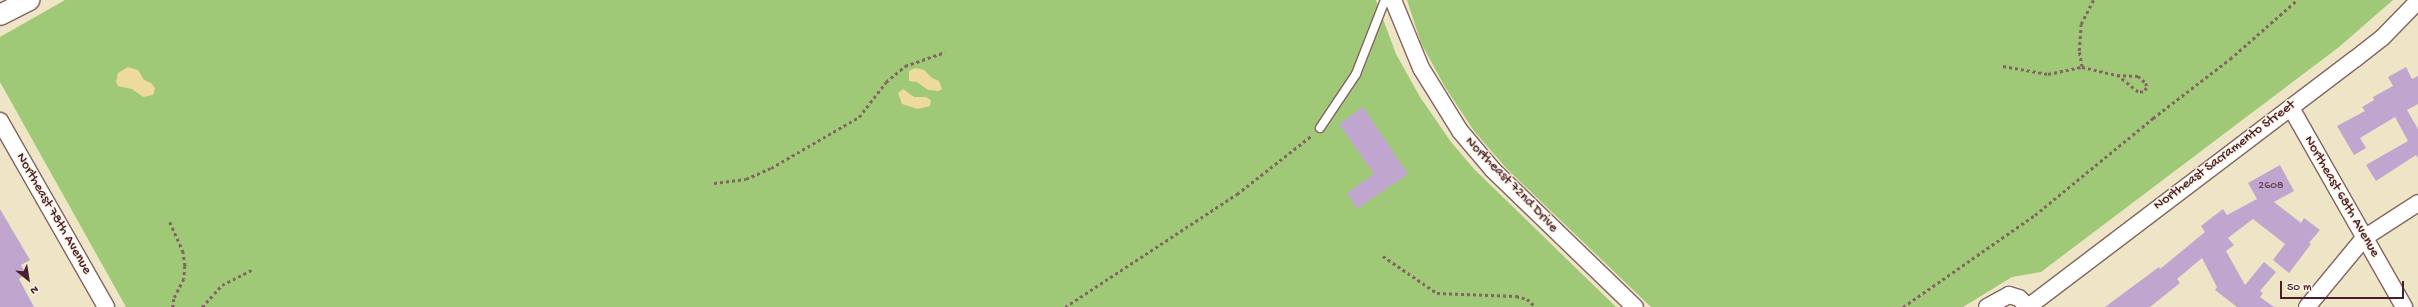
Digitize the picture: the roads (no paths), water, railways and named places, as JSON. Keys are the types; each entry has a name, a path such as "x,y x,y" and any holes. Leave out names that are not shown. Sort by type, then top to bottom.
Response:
{"street":[{"path":"0,15 29,0"},
{"name":"Northeast 72nd Drive","path":"1393,0 1421,68 1460,132 1493,170 1635,307"},
{"name":"Northeast Sacramento Street","path":"2028,307 2382,38 2418,1"},
{"name":"Northeast 68th Avenue","path":"2291,108 2404,307"},
{"name":"Northeast 78th Avenue","path":"0,121 106,307"},
{"path":"2307,307 2364,238 2418,203"},
{"path":"1987,307 2009,296 2019,298 2028,307"}],"lane":[{"path":"1320,128 1356,74 1385,0"}]}
